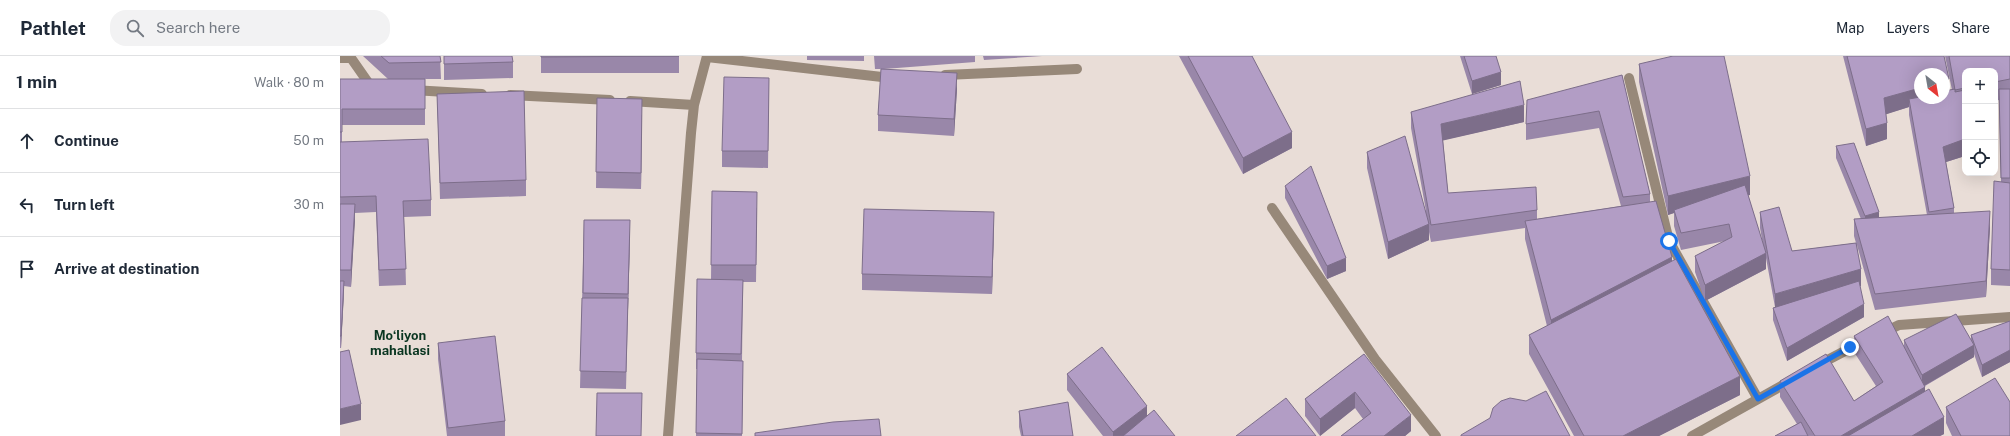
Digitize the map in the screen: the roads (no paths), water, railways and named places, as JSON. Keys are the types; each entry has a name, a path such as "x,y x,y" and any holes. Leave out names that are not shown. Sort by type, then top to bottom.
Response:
{"street":[{"path":"341,57 351,58 372,88 387,89"},
{"path":"668,436 694,105 707,57 882,77 906,76"},
{"path":"937,75 1077,69"},
{"path":"1629,78 1669,241 1758,399"},
{"path":"403,90 694,105"},
{"path":"1272,208 1375,359 1436,436"},
{"path":"1811,369 1850,347 1899,325 2010,317"},
{"path":"1692,436 1798,377"}],"district":[{"name":"Moʻliyon mahallasi","path":"400,342"}]}
